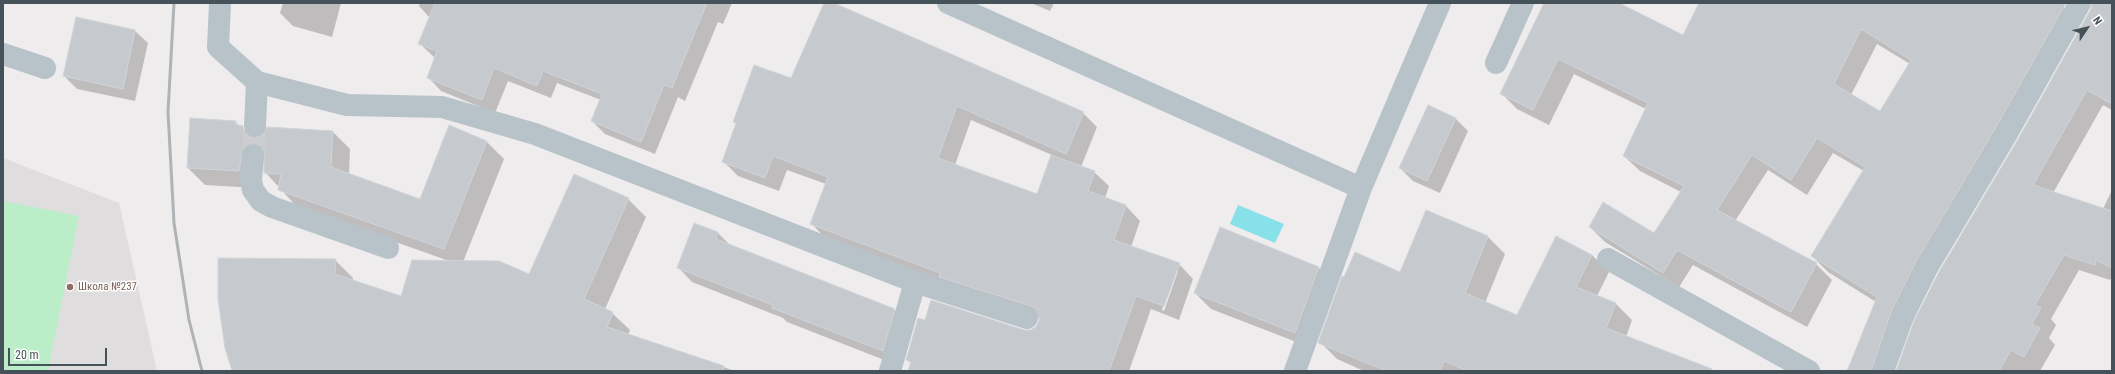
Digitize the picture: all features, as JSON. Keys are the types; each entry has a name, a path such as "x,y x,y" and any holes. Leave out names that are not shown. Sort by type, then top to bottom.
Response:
{"lane":[{"path":"220,3 218,47 257,82 347,105 442,107 535,134 915,282 1027,318"},
{"path":"948,3 1361,188"},
{"path":"1295,371 1361,188 1440,3"},
{"path":"1496,63 1523,3"},
{"path":"1882,371 1902,316 1928,266 2006,136 2080,3"},
{"path":"3,54 44,68"},
{"path":"255,126 257,82"},
{"path":"253,155 251,180 253,190 261,201 272,207 388,248"},
{"path":"1608,259 1809,371"},
{"path":"890,371 915,282"}],"shaded area":[{"name":"Школа №237","path":"3,158 119,203 157,371 3,371"}],"green space":[{"path":"3,201 79,216 48,371 3,371"}],"water":[{"path":"1238,205 1284,224 1275,243 1230,224"}],"building":[{"path":"435,3 707,3 672,88 664,85 641,142 591,121 602,94 543,71 537,86 494,68 482,100 427,78 437,51 418,44"},
{"path":"824,3 834,3 1084,112 1066,154 957,106 938,158 1037,194 1051,155 1095,171 1088,191 1126,205 1114,240 1180,263 1164,306 1136,296 1109,371 908,371 911,362 906,360 918,318 925,320 931,300 1024,330 1030,330 1036,327 1039,321 1039,315 1036,309 1031,306 939,277 940,273 810,224 828,177 773,156 765,178 722,162 736,123 733,122 754,65 791,78"},
{"path":"1544,3 1619,3 1683,35 1699,3 2066,3 1995,129 1917,260 1891,312 1871,371 1847,371 1877,297 1811,256 1865,167 1817,138 1791,180 1752,155 1717,210 1817,263 1791,312 1677,250 1663,273 1589,227 1603,202 1654,233 1684,186 1623,156 1648,103 1558,59 1533,110 1500,94","holes":["1861,29 1911,60 1880,111 1834,84"]},
{"path":"2092,3 2112,3 2112,104 2087,90 2033,185 2112,211 2112,268 2096,260 2095,265 2064,255 2035,305 2041,308 2032,324 2040,328 2024,357 2011,350 1999,371 1896,371 1914,321 1939,272 2017,141 2091,9"},
{"path":"76,17 135,30 123,89 63,76"},
{"path":"1428,105 1456,118 1427,181 1399,168"},
{"path":"190,118 236,121 235,125 243,126 244,132 254,138 261,137 267,127 333,131 331,167 420,199 449,125 487,141 444,249 278,190 281,174 264,173 264,150 260,145 254,143 247,144 243,148 239,171 187,168"},
{"path":"574,174 629,198 584,299 613,312 607,327 724,366 723,371 232,371 225,348 218,299 218,258 336,259 335,274 401,296 412,260 499,261 529,274"},
{"path":"1426,210 1488,236 1465,293 1517,315 1556,236 1592,255 1576,287 1616,303 1606,328 1712,369 1712,371 1468,371 1444,361 1440,371 1386,371 1318,343 1342,276 1344,277 1355,252 1400,272"},
{"path":"694,223 718,232 716,239 895,309 883,351 772,308 773,305 677,268"},
{"path":"1220,227 1319,267 1295,333 1194,293"}],"tunnel":[{"path":"253,155 255,126"}],"railway":[{"path":"174,3 168,112 174,223 189,320 202,371"}],"place":[{"name":"Школа №237","path":"70,287"}]}
